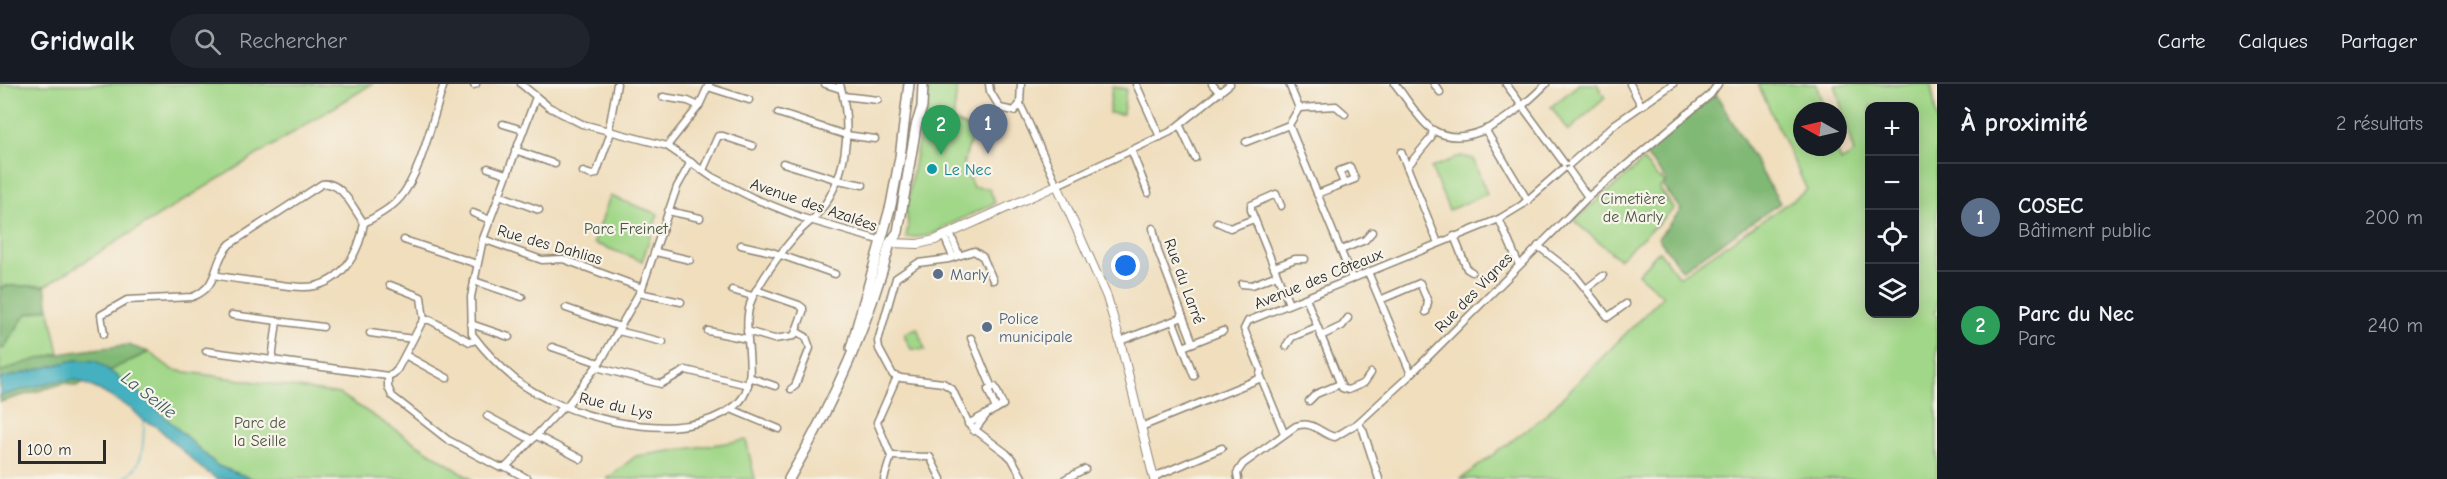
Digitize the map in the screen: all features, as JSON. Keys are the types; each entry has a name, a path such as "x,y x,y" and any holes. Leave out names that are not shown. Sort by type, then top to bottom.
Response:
{"main road":[{"path":"789,479 818,428 860,336 886,242 909,84"},
{"path":"886,242 898,232 902,216 916,126 922,107 923,84"}],"street":[{"path":"215,275 302,287 325,282 338,275 349,264 357,249 364,224 393,204 409,185 430,132 444,84"},
{"name":"Avenue des Azalées","path":"522,84 536,97 566,117 609,132 667,146 703,170 753,198 811,220 886,242"},
{"path":"583,172 596,174 609,132 617,84"},
{"path":"825,84 879,100"},
{"path":"989,84 990,91 1000,108 1014,111 1020,104"},
{"path":"1021,84 1020,104 1103,285 1120,341 1154,478 1222,448"},
{"path":"1136,84 1160,137"},
{"path":"1212,84 1220,93"},
{"path":"886,242 927,242 1132,152 1180,126 1230,84"},
{"path":"1289,84 1299,108"},
{"path":"1395,84 1433,130 1460,135 1485,129 1505,120 1523,107 1546,84"},
{"path":"1434,84 1440,92"},
{"path":"1506,84 1588,197"},
{"path":"1630,84 1641,105"},
{"name":"Avenue des Côteaux","path":"1284,433 1261,377 1261,370 1244,329 1245,324 1499,219 1528,201 1566,166 1641,105 1673,84"},
{"name":"Rue des Vignes","path":"1238,476 1243,464 1284,433 1305,423 1335,437 1358,423 1411,374 1588,197 1710,95 1718,84"},
{"path":"667,146 699,106 709,85 749,100"},
{"path":"552,347 598,365 661,384 686,370 748,386 748,310 754,293 795,236 826,201 838,180 845,152 846,135 841,90"},
{"path":"424,320 430,320 470,342 476,340 472,334 471,324 474,281 483,239 536,97"},
{"path":"663,97 688,101 699,106"},
{"path":"1299,108 1336,106 1345,114"},
{"path":"1246,142 1289,125 1299,108"},
{"path":"778,113 846,135 875,139"},
{"path":"503,124 523,130"},
{"path":"1289,125 1352,278"},
{"path":"1180,126 1196,158"},
{"path":"1485,129 1528,201"},
{"path":"1407,167 1431,138 1433,130"},
{"path":"703,170 718,136 753,146"},
{"path":"515,150 555,164"},
{"path":"1132,152 1148,193"},
{"path":"1401,152 1437,243"},
{"path":"506,467 565,406 598,365 641,291 677,187 692,162"},
{"path":"783,163 838,180 863,185"},
{"path":"488,168 506,174"},
{"path":"104,334 101,315 122,302 192,297 208,287 222,254 230,244 322,184 330,183 338,186 364,224"},
{"path":"1317,194 1344,183"},
{"path":"1281,206 1276,194 1251,205 1254,219 1289,304"},
{"path":"499,195 538,210"},
{"path":"668,211 700,218"},
{"path":"473,213 490,220"},
{"path":"1217,222 1230,228 1254,219"},
{"path":"1499,219 1519,264"},
{"name":"Rue du Larré","path":"1153,228 1158,251 1193,343"},
{"path":"1341,250 1365,240 1372,232"},
{"path":"947,234 956,256"},
{"path":"1454,236 1467,269 1472,272"},
{"name":"Rue des Dahlias","path":"483,239 542,260 563,259 641,291 681,302"},
{"path":"404,240 477,264"},
{"path":"741,245 835,274"},
{"path":"1538,246 1573,273 1608,317 1626,304"},
{"path":"993,280 980,254 970,251 918,263 896,278 878,345 890,371 897,377 947,385 954,393 968,424 974,431 1006,453 1023,479"},
{"path":"656,252 690,260"},
{"path":"1274,267 1295,259 1305,260"},
{"path":"1368,272 1411,374"},
{"path":"1242,284 1252,285 1277,276"},
{"path":"1586,289 1603,276"},
{"path":"474,281 522,297"},
{"path":"1380,300 1420,284 1428,302 1426,312"},
{"path":"206,351 388,376 395,372 424,320 419,296 390,285"},
{"path":"732,290 754,293 803,308 797,332 788,338 774,339 747,332"},
{"path":"1306,298 1342,388 1348,390 1364,383 1371,373"},
{"path":"566,308 619,329 663,342"},
{"path":"232,315 323,327"},
{"path":"1120,341 1184,317"},
{"path":"1321,336 1342,326 1348,318"},
{"path":"272,360 277,321"},
{"path":"1173,321 1194,376"},
{"path":"471,324 509,337"},
{"path":"1286,346 1292,337 1317,327"},
{"path":"708,331 747,339"},
{"path":"791,389 795,386 810,348 806,337 797,332"},
{"name":"Rue du Larré","path":"1183,347 1223,332"},
{"path":"370,333 413,339"},
{"path":"968,424 996,409 988,390 992,388 971,338"},
{"name":"Rue du Lys","path":"476,340 516,380 565,406 622,423 652,428 699,423 731,409 740,402 748,386"},
{"path":"405,355 447,378"},
{"path":"388,376 389,392 448,440 499,467 506,467 528,479"},
{"path":"749,377 775,386"},
{"path":"884,479 891,456 877,422 897,377"},
{"path":"1141,427 1261,377"},
{"path":"1309,401 1316,394 1341,384"},
{"path":"731,409 779,429"},
{"path":"974,431 987,414"},
{"path":"487,416 581,459"},
{"path":"1358,423 1363,430 1379,479"},
{"path":"891,456 930,457 941,479"},
{"path":"1065,479 1085,469"}],"green space":[{"path":"0,84 372,84 45,286 0,288"},
{"path":"929,84 957,88 953,121 974,131 963,164 973,187 989,188 995,203 940,231 926,236 906,238 908,224 906,210 920,131 926,116"},
{"path":"1579,84 1597,84 1605,98 1568,131 1551,107"},
{"path":"1758,84 1816,84 1822,102 1793,102 1793,156 1839,156 1841,161 1854,153 1847,128 1847,102 1840,102 1835,84 1931,84 1937,120 1937,310 1934,312 1937,315 1937,479 1461,479 1542,418 1663,296 1638,274 1659,251 1679,277 1807,190"},
{"path":"1112,87 1126,89 1123,114 1109,113"},
{"path":"1716,94 1780,203 1682,270 1658,238 1681,210 1663,186 1667,180 1645,154"},
{"path":"1461,156 1473,159 1487,194 1449,210 1431,168"},
{"name":"Cimetière de Marly","path":"1643,161 1660,180 1662,178 1665,184 1659,188 1674,209 1619,259 1574,221"},
{"name":"Parc Freinet","path":"610,196 658,214 642,261 594,243"},
{"path":"45,286 49,308 25,315 4,348 0,349 0,288"},
{"path":"49,308 59,353 0,372 0,349 4,347 25,315"},
{"path":"917,328 925,350 911,349 905,337 905,333"},
{"path":"128,345 149,352 76,386 65,383 0,402 0,372 46,357"},
{"name":"Parc de la Seille","path":"149,352 173,370 340,394 471,479 253,479 218,466 109,370"},
{"path":"746,440 755,479 607,479 636,456"}],"water":[{"path":"75,360 96,361 135,389 218,466 253,479 217,479 201,468 156,426 143,420 132,409 77,380 56,381 0,396 0,379"}],"waterway":[{"path":"123,479 136,467 142,453 144,419"}],"place":[{"name":"COSEC","path":"988,154"},
{"name":"Parc du Nec","path":"941,155"},
{"name":"Le Nec","path":"932,169"},
{"name":"Marly","path":"938,274"},
{"name":"Police municipale","path":"987,327"}],"water label":[{"name":"La Seille","path":"149,395"}]}
